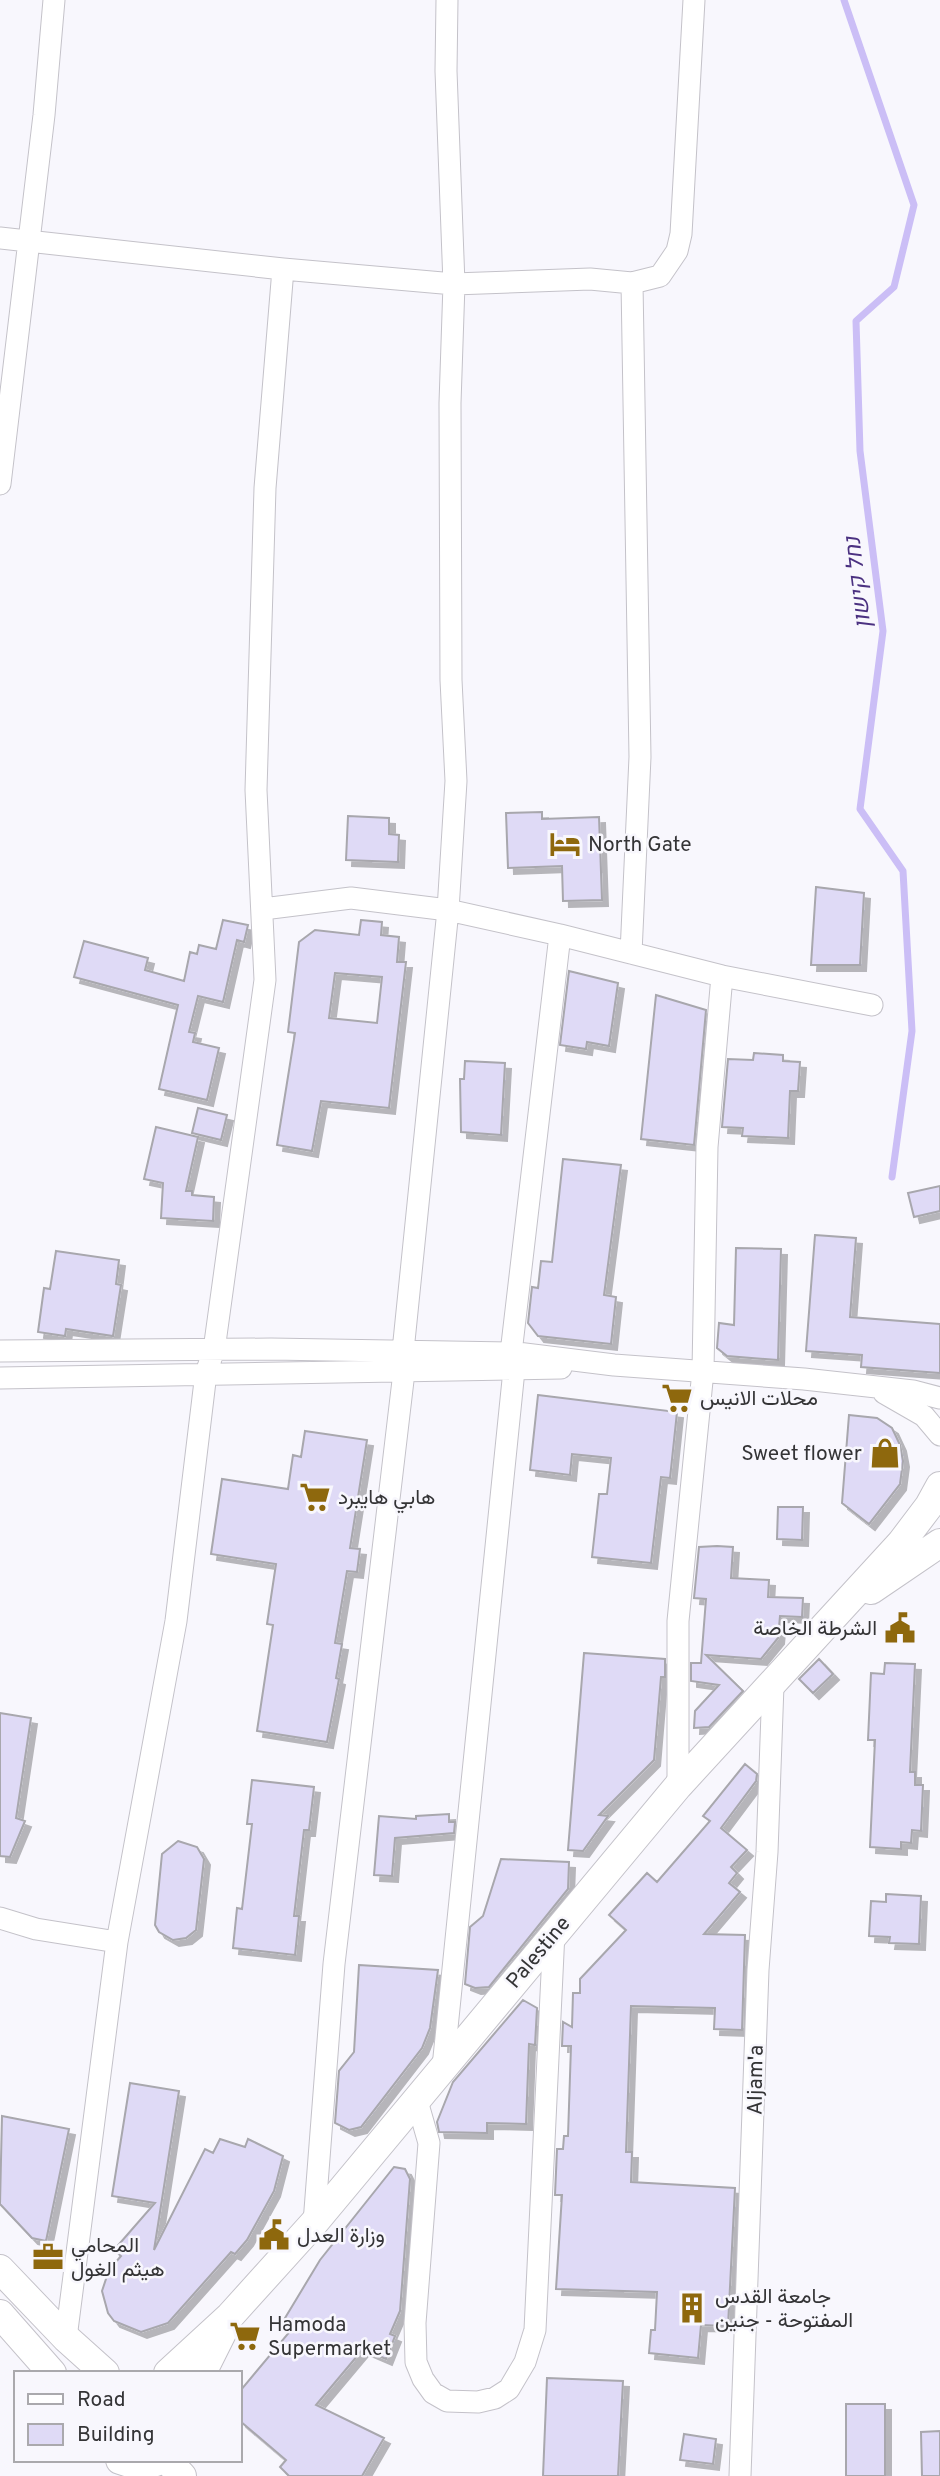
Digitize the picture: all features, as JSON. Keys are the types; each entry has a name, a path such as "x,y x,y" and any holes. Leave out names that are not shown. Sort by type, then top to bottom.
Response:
{"main road":[{"name":"Palestine","path":"230,2316 314,2223 678,1786 855,1596 929,1506 940,1486"},
{"path":"855,1596 880,1587 940,1543"},
{"path":"0,2269 66,2338 103,2371"},
{"path":"0,2314 50,2371"},
{"path":"170,2371 230,2316"},
{"path":"203,2371 230,2316"},
{"path":"121,2466 142,2467 156,2462"},
{"path":"169,2462 182,2476"}],"street":[{"path":"0,484 54,0"},
{"path":"314,2223 334,1964 403,1361 448,910 456,780 451,652 450,403 454,284 446,71 447,0"},
{"path":"0,238 283,269 454,284 590,279 632,284 660,276 677,251 681,234 694,0"},
{"path":"66,2338 117,1942 176,1621 206,1374 214,1350 265,980 256,790 265,488 283,269"},
{"path":"631,953 640,757 632,284"},
{"path":"263,909 351,898 448,910 561,934 722,976 872,1005"},
{"path":"443,2067 513,1362 561,934"},
{"path":"678,1786 678,1621 703,1371 707,1147 722,976"},
{"path":"0,1351 214,1350 403,1361 614,1365 804,1379 913,1391 940,1398"},
{"path":"0,1378 206,1374 403,1361"},
{"path":"872,1388 925,1416 940,1435"},
{"name":"Aljam'a","path":"740,2476 758,1970 767,1852 773,1685"},
{"path":"0,1918 36,1929 117,1942"},
{"path":"417,2101 429,2143 415,2323 416,2362 433,2393 447,2401 478,2402 495,2398 509,2389 525,2362 536,2330 555,1932"}],"building":[{"path":"542,812 542,819 599,817 602,900 563,901 562,866 508,868 506,813"},
{"path":"348,816 389,818 389,834 399,835 398,862 346,860"},
{"path":"816,887 864,893 860,965 811,965"},
{"path":"223,920 248,925 244,942 237,940 223,1002 198,996 189,1032 195,1033 193,1042 219,1048 207,1100 159,1089 178,1005 74,977 84,941 148,958 145,970 184,981 190,952 197,954 199,945 216,949"},
{"path":"361,920 382,922 381,935 399,937 397,962 406,962 389,1108 321,1101 312,1151 277,1145 295,1033 288,1032 299,942 315,930 359,935","holes":["335,973 382,977 377,1023 329,1018"]},
{"path":"569,971 618,983 609,1046 587,1042 586,1049 560,1045"},
{"path":"656,995 706,1010 694,1145 641,1139"},
{"path":"754,1053 783,1055 783,1061 800,1062 798,1091 790,1091 788,1138 742,1136 743,1128 722,1127 728,1059 753,1060"},
{"path":"465,1061 505,1063 501,1135 461,1132 460,1079 464,1079"},
{"path":"198,1108 227,1115 221,1140 192,1133"},
{"path":"156,1127 198,1137 186,1191 192,1191 192,1195 214,1197 213,1221 161,1218 163,1183 144,1179"},
{"path":"563,1159 621,1165 604,1295 616,1297 611,1344 538,1336 528,1323 532,1287 538,1288 541,1261 552,1262"},
{"path":"940,1186 940,1211 914,1217 908,1193"},
{"path":"815,1235 856,1238 850,1317 940,1324 940,1373 861,1367 862,1355 806,1351"},
{"path":"736,1248 781,1249 778,1360 727,1356 717,1348 719,1323 734,1325"},
{"path":"56,1251 119,1260 116,1284 121,1285 113,1336 66,1329 65,1336 38,1332 44,1288 50,1289"},
{"path":"538,1395 677,1412 670,1478 661,1477 651,1563 592,1557 599,1494 607,1494 611,1458 572,1454 570,1475 530,1470"},
{"path":"849,1415 877,1418 892,1428 900,1445 903,1461 900,1484 869,1524 842,1503"},
{"path":"305,1431 367,1440 350,1548 360,1549 357,1572 347,1571 335,1643 342,1644 336,1678 339,1679 327,1742 257,1731 273,1625 267,1624 276,1564 211,1554 222,1479 288,1489 293,1455 301,1457"},
{"path":"778,1507 803,1507 802,1540 777,1539"},
{"path":"699,1547 733,1547 731,1578 769,1580 768,1597 803,1598 802,1617 780,1616 778,1638 761,1659 706,1655 743,1691 709,1727 694,1728 695,1711 719,1685 691,1681 691,1663 701,1663 706,1599 694,1598"},
{"path":"584,1653 665,1659 665,1677 661,1677 654,1760 599,1815 608,1816 583,1851 568,1850"},
{"path":"819,1659 833,1674 813,1693 799,1679"},
{"path":"885,1663 915,1664 910,1772 915,1772 915,1785 923,1785 921,1831 912,1830 911,1843 901,1842 901,1849 870,1847 875,1740 868,1740 871,1673 884,1674"},
{"path":"0,1713 31,1718 16,1818 25,1821 10,1857 0,1856"},
{"path":"745,1764 757,1774 756,1781 721,1828 747,1850 731,1867 737,1873 729,1883 740,1892 704,1934 745,1935 742,2030 714,2029 715,2008 631,2006 626,2152 632,2152 631,2182 735,2188 728,2326 701,2325 698,2358 649,2353 651,2330 655,2330 657,2292 556,2289 562,2195 555,2195 557,2149 563,2149 564,2136 568,2136 571,2046 562,2046 563,2022 572,2027 573,1993 580,1993 580,1979 626,1930 609,1915 647,1873 657,1882 710,1821 703,1816"},
{"path":"252,1780 314,1787 309,1830 304,1830 294,1916 299,1916 295,1955 233,1948 237,1908 242,1909 252,1824 247,1824"},
{"path":"449,1814 449,1822 455,1822 454,1833 395,1838 392,1876 374,1875 379,1816 416,1819 416,1816"},
{"path":"178,1841 197,1847 204,1859 196,1930 186,1938 173,1940 159,1932 155,1925 162,1854"},
{"path":"501,1859 569,1862 568,1889 489,1987 475,1988 465,1984 470,1927 483,1916"},
{"path":"886,1894 921,1896 919,1944 889,1943 890,1937 869,1936 871,1901 886,1902"},
{"path":"359,1965 438,1970 430,2028 422,2048 361,2127 349,2130 335,2123 339,2071 354,2052"},
{"path":"523,2000 537,2008 535,2045 529,2044 526,2124 487,2123 487,2133 439,2132 437,2122 453,2082"},
{"path":"130,2083 179,2091 154,2250 205,2149 213,2153 220,2139 245,2147 248,2139 283,2156 274,2191 247,2240 235,2254 231,2252 168,2323 141,2332 114,2321 108,2313 102,2291 109,2270 121,2256 114,2250 155,2203 112,2196"},
{"path":"2,2116 69,2129 46,2241 32,2238 0,2204"},
{"path":"394,2167 405,2169 410,2179 400,2311 390,2334 395,2336 386,2359 363,2349 316,2405 384,2438 362,2476 289,2476 280,2467 286,2460 242,2423 242,2389 297,2323 285,2318 320,2260"},
{"path":"547,2378 623,2381 618,2476 543,2476"},
{"path":"846,2404 885,2404 885,2476 846,2476"},
{"path":"940,2431 940,2476 922,2476 921,2432"},
{"path":"684,2434 716,2439 713,2464 680,2460"}],"waterway":[{"name":"נחל קישון","path":"844,0 914,205 894,287 856,321 860,451 883,631 860,809 903,871 912,1031 892,1177"}],"place":[{"name":"North Gate","path":"565,844"},
{"name":"محلات الانيس","path":"677,1398"},
{"name":"Sweet flower","path":"885,1453"},
{"name":"هابي هايبرد","path":"315,1497"},
{"name":"الشرطة الخاصة","path":"900,1628"},
{"name":"وزارة العدل","path":"274,2235"},
{"name":"المحامي هيثم الغول","path":"48,2257"},
{"name":"جامعة القدس المفتوحة - جنين","path":"692,2308"},
{"name":"Hamoda Supermarket","path":"245,2336"}]}
